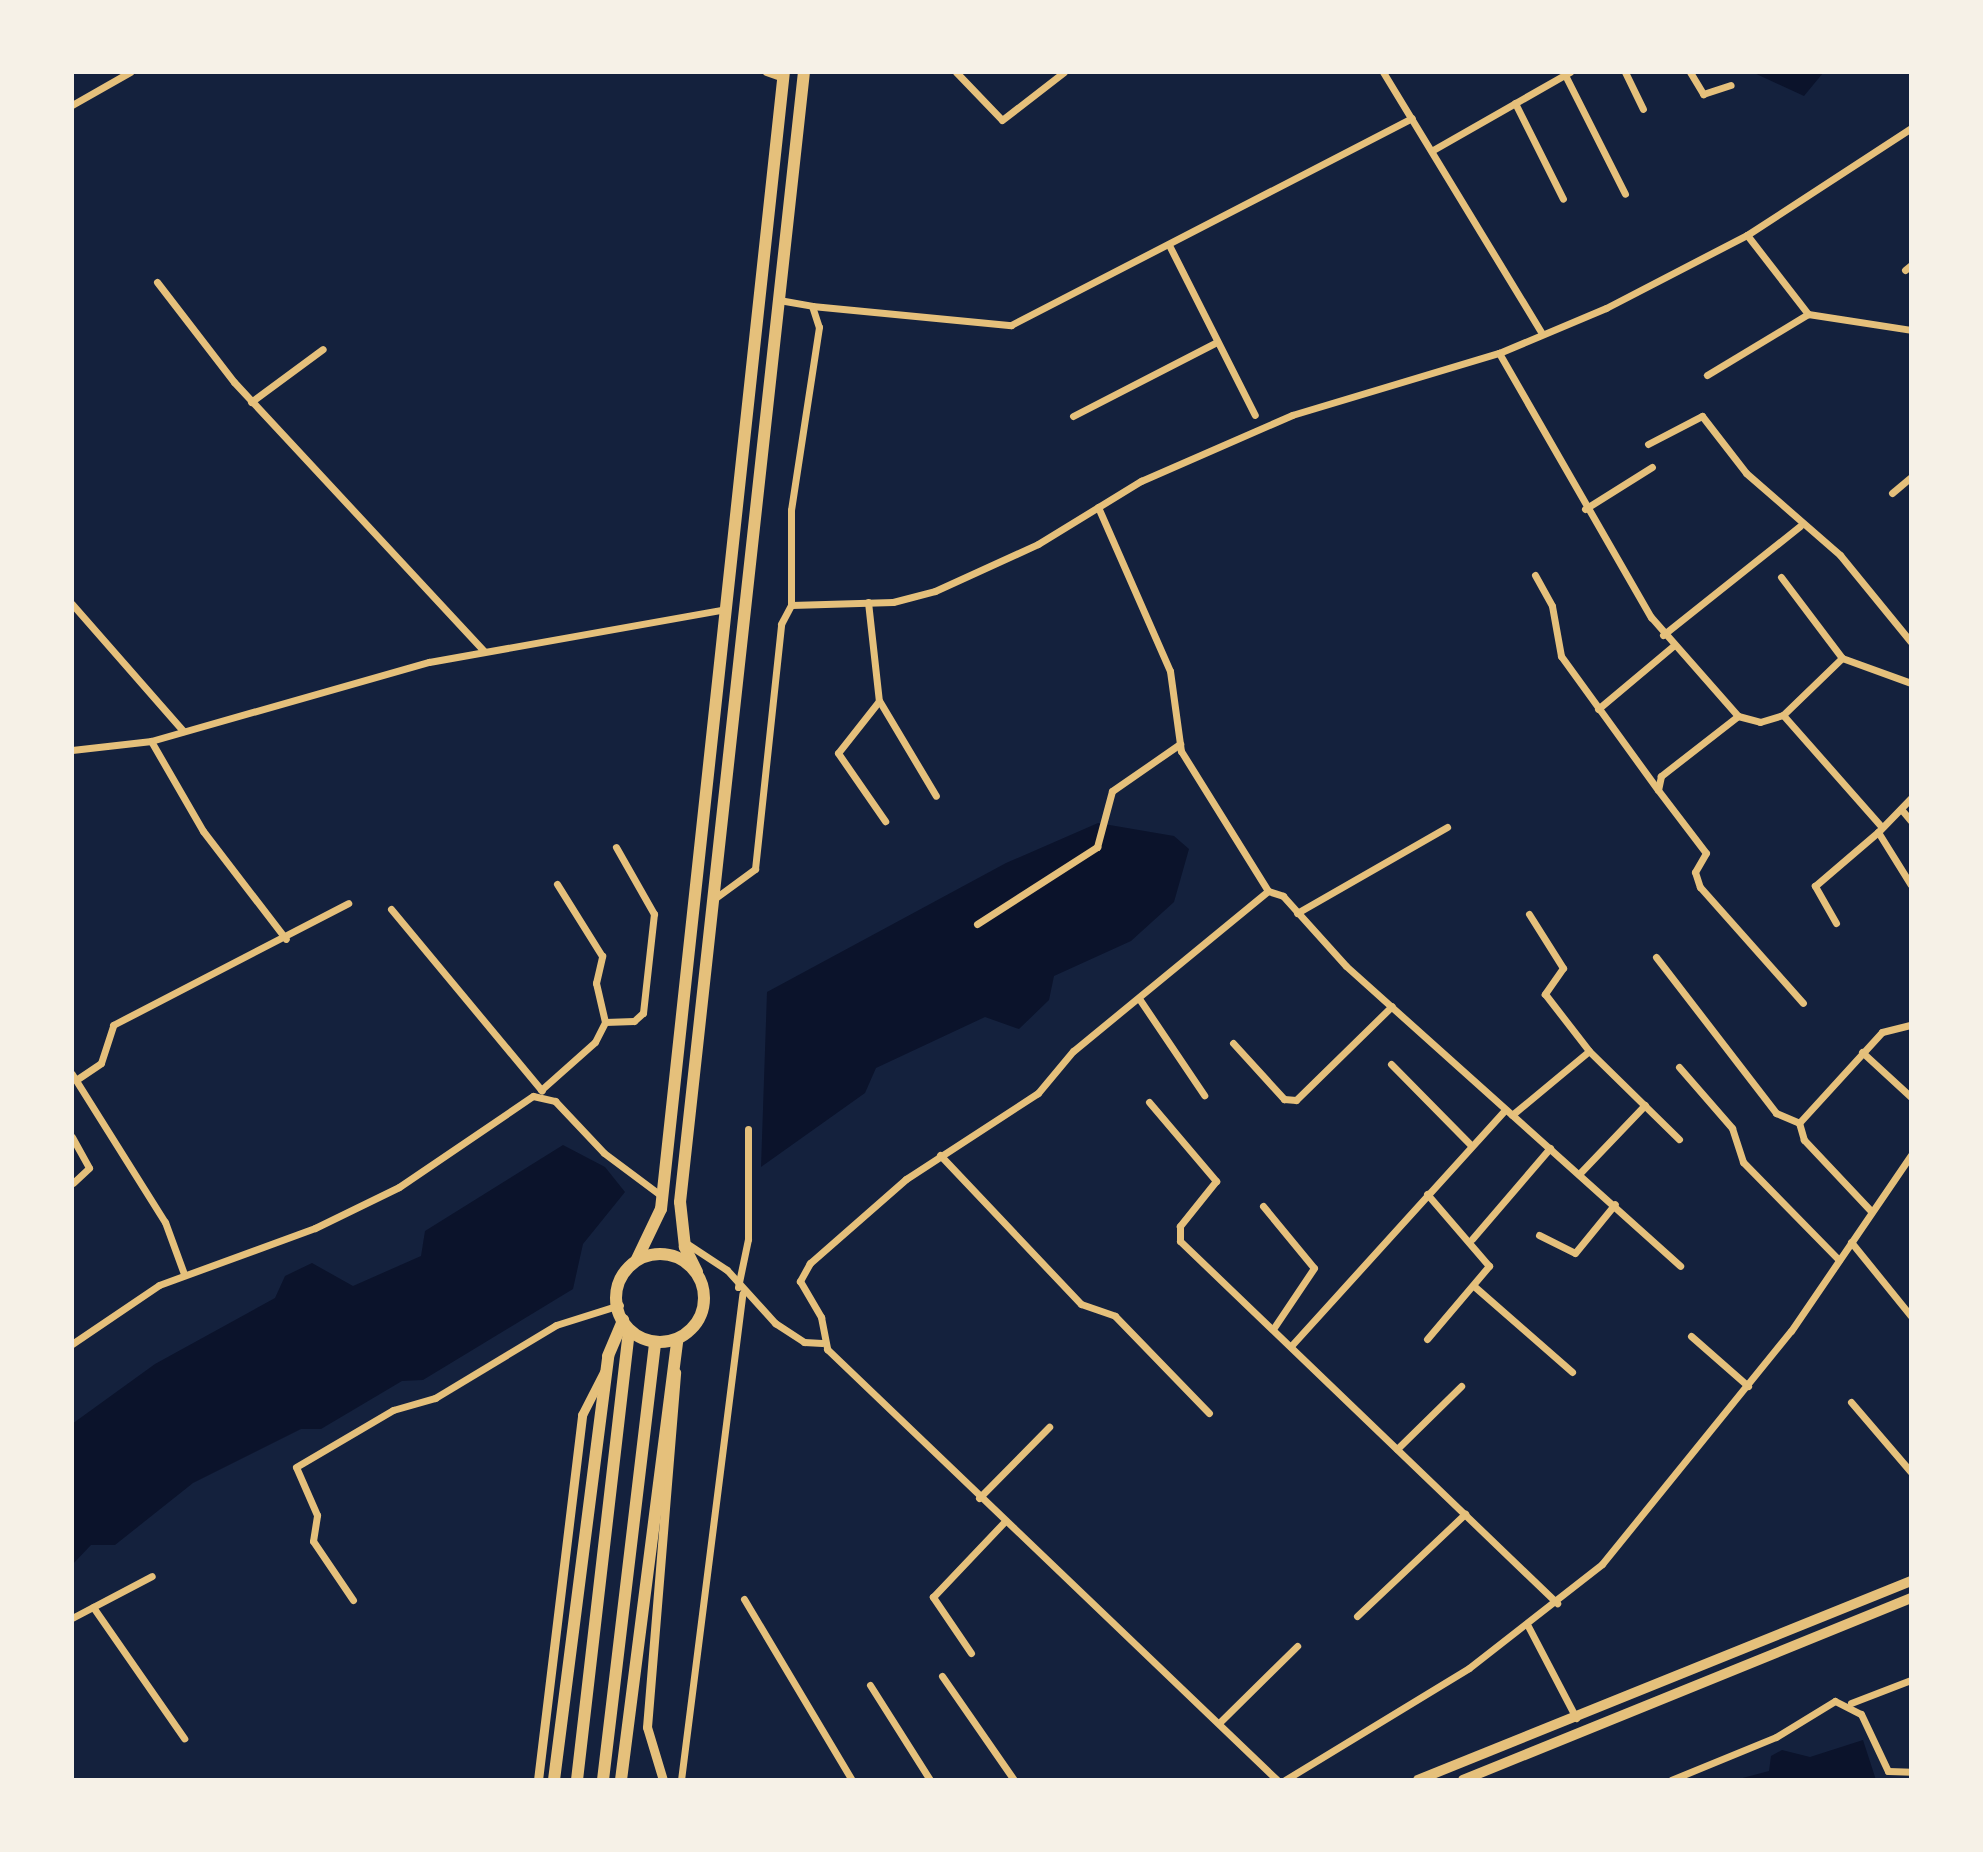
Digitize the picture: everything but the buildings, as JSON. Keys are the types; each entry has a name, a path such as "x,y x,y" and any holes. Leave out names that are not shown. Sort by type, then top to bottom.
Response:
{"highway":[{"path":"621,1780 677,1340 700,1311 697,1272 684,1242 680,1202 804,72"},
{"path":"577,1780 629,1332 623,1320 618,1286 649,1245 663,1197 721,610 784,75"},
{"path":"637,1259 671,1253 697,1272"},
{"path":"554,1780 607,1368 623,1320"},
{"path":"629,1332 655,1345 677,1340"},
{"path":"603,1780 655,1345"}],"main road":[{"path":"1418,1780 1911,1581"},
{"path":"1463,1780 1911,1598"}],"street":[{"path":"72,105 130,72"},
{"path":"766,72 784,75"},
{"path":"956,72 1002,120 1064,72"},
{"path":"1383,72 1542,334"},
{"path":"1625,72 1643,109"},
{"path":"1690,72 1703,94 1731,85"},
{"path":"1433,150 1568,74 1625,194"},
{"path":"1515,103 1563,199"},
{"path":"779,300 812,306 1011,325 1170,247 1412,118"},
{"path":"791,605 868,602 935,591 1098,507 1292,415 1499,353 1747,235 1911,128"},
{"path":"1747,235 1808,314"},
{"path":"1170,247 1255,415"},
{"path":"157,282 251,402 484,651"},
{"path":"714,899 755,869 781,624 791,605 791,510 819,327 812,306"},
{"path":"1707,375 1808,314 1911,330"},
{"path":"1073,416 1217,342"},
{"path":"251,402 323,349"},
{"path":"1499,353 1585,509 1663,635 1738,716 1760,722 1783,715 1842,658"},
{"path":"1648,444 1702,416 1800,526 1840,555 1911,642"},
{"path":"1585,509 1652,467"},
{"path":"1892,493 1911,477"},
{"path":"1098,507 1170,671 1180,744 1268,891 1297,913 1392,1006 1615,1204 1680,1266"},
{"path":"1663,635 1800,526"},
{"path":"1535,575 1552,606 1555,645 1598,709 1706,853 1695,872 1700,887 1803,1003"},
{"path":"1781,577 1842,658 1911,683"},
{"path":"868,602 879,701 936,796"},
{"path":"72,604 183,731"},
{"path":"72,750 151,741 484,651 721,610"},
{"path":"1598,709 1672,647"},
{"path":"879,701 838,753 885,821"},
{"path":"1783,715 1880,829 1911,885"},
{"path":"1658,790 1661,776 1738,716"},
{"path":"151,741 203,831 286,939"},
{"path":"977,924 1097,847 1112,791 1180,744"},
{"path":"1836,923 1815,886 1911,798"},
{"path":"1901,809 1911,821"},
{"path":"1297,913 1447,827"},
{"path":"605,1022 634,1021 643,1013 654,914 616,847"},
{"path":"72,1344 131,1299 184,1274 315,1228 399,1187 516,1106 544,1093 595,1042 605,1022 596,983 602,956 557,884"},
{"path":"822,1343 821,1317 800,1276 940,1155 1038,1093 1073,1051 1140,1000 1268,891"},
{"path":"184,1274 165,1222 74,1077 101,1063 113,1025 286,939 348,903"},
{"path":"391,909 544,1093 663,1197"},
{"path":"1529,914 1563,968 1545,994 1589,1051 1679,1139"},
{"path":"1656,957 1776,1113 1799,1123"},
{"path":"1140,1000 1204,1095"},
{"path":"1233,1043 1284,1099 1296,1100 1392,1006"},
{"path":"1799,1123 1887,1028 1904,1032 1911,1025"},
{"path":"1291,1346 1471,1145 1589,1051"},
{"path":"1862,1052 1911,1097"},
{"path":"1391,1064 1471,1145"},
{"path":"1679,1067 1732,1128 1743,1162 1839,1260"},
{"path":"1149,1102 1216,1181 1180,1226 1180,1241 1557,1603"},
{"path":"1580,1173 1645,1105"},
{"path":"1799,1123 1804,1140 1871,1211"},
{"path":"681,1780 748,1239 748,1129"},
{"path":"72,1137 89,1168 73,1183"},
{"path":"1472,1239 1550,1148"},
{"path":"940,1155 1081,1304 1115,1316 1209,1413"},
{"path":"1285,1780 1528,1626 1557,1603 1635,1529 1748,1386 1911,1155"},
{"path":"1427,1194 1472,1239 1489,1266 1475,1287 1427,1339"},
{"path":"1539,1235 1575,1253 1615,1204"},
{"path":"1263,1206 1314,1268 1273,1329"},
{"path":"684,1242 727,1270 740,1290 804,1342 822,1343 979,1498 1221,1721 1277,1780"},
{"path":"1851,1242 1911,1316"},
{"path":"1475,1287 1572,1372"},
{"path":"353,1600 313,1541 317,1515 296,1467 382,1415 435,1398 556,1325 620,1305"},
{"path":"1691,1336 1748,1386"},
{"path":"663,1780 647,1727 677,1405 674,1365"},
{"path":"538,1780 582,1415 607,1368"},
{"path":"1397,1449 1461,1386"},
{"path":"1851,1402 1911,1472"},
{"path":"979,1498 1049,1427"},
{"path":"1357,1616 1465,1514"},
{"path":"971,1653 933,1597 1005,1521"},
{"path":"72,1618 152,1576"},
{"path":"744,1599 852,1780"},
{"path":"93,1607 184,1738"},
{"path":"1528,1626 1576,1718"},
{"path":"1221,1721 1297,1646"},
{"path":"942,1676 1014,1780"},
{"path":"1671,1780 1776,1737 1822,1706 1851,1703 1911,1680"},
{"path":"870,1685 930,1780"},
{"path":"1851,1703 1888,1771 1911,1772"}],"water":[{"path":"1752,72 1822,72 1823,73 1804,96"},
{"path":"1098,823 1174,836 1189,849 1174,902 1131,941 1054,976 1049,1000 1019,1029 985,1017 876,1068 865,1093 761,1167 767,992 1006,863"},
{"path":"563,1145 605,1167 625,1192 583,1244 573,1289 423,1380 402,1381 321,1429 301,1429 193,1483 115,1545 91,1545 72,1565 72,1424 155,1364 275,1298 285,1276 312,1263 353,1286 421,1256 425,1231"},
{"path":"1863,1740 1876,1780 1735,1780 1769,1771 1771,1756 1782,1750 1810,1757"}]}
